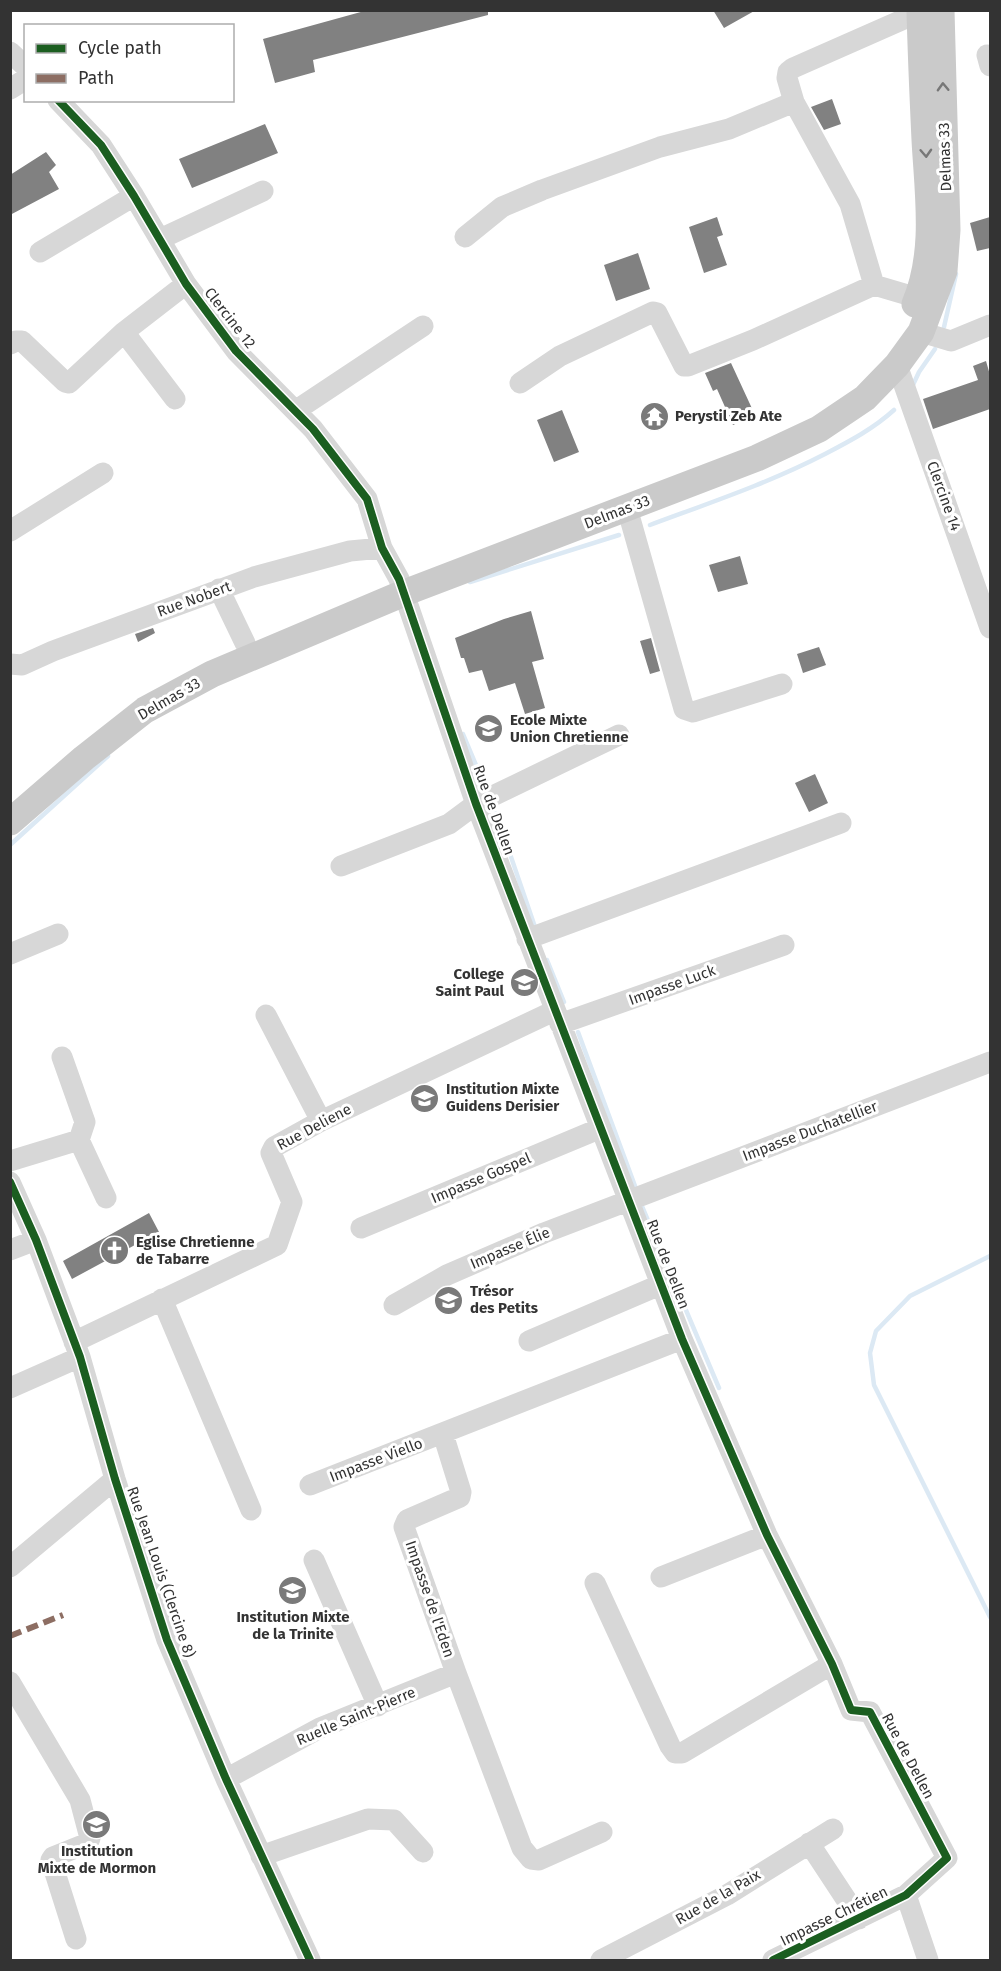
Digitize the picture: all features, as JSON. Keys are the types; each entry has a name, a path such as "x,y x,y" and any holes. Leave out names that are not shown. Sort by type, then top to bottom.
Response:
{"main road":[{"name":"Delmas 33","path":"10,822 145,710 212,674 401,586 812,415 857,385 887,352 909,319 918,298 928,255 930,231 927,11"},
{"name":"Delmas 33","path":"10,800 48,767 139,696 206,659 401,586 627,508 756,458 819,429 865,398 897,365 921,332 944,271 946,240 927,11"}],"street":[{"path":"874,285 850,204 794,102 786,78 788,72 793,68 927,11"},
{"path":"10,89 24,80"},
{"name":"Clercine 12","path":"60,102 101,145 186,284 236,351 313,429 367,499 382,548"},
{"path":"465,237 502,207 542,190 660,147 729,129 794,102"},
{"path":"160,239 263,191"},
{"path":"40,252 134,196"},
{"path":"10,344 16,340 22,341 65,382 69,383 124,333 186,284"},
{"path":"520,383 560,356 653,312 657,313 684,366 688,366 753,340 874,285 918,298"},
{"path":"921,332 951,341 990,325"},
{"path":"296,411 423,326"},
{"path":"124,333 175,399"},
{"name":"Clercine 14","path":"897,365 990,628"},
{"path":"10,531 103,473"},
{"path":"627,508 684,709 693,712 782,684"},
{"name":"Rue de Dellen","path":"382,548 401,586 476,804 682,1339 767,1535 832,1664 851,1710 870,1712 947,1858 906,1895"},
{"name":"Rue Nobert","path":"10,664 22,665 64,647 254,577 350,551 382,548"},
{"path":"219,589 245,643"},
{"path":"341,866 449,824 476,804 620,735"},
{"path":"527,939 841,824"},
{"path":"10,954 58,934"},
{"name":"Impasse Luck","path":"557,1018 784,945"},
{"path":"266,1015 321,1121"},
{"name":"Rue Deliene","path":"10,1388 162,1299 277,1245 292,1202 272,1150 321,1121 557,1018"},
{"path":"62,1057 85,1122 79,1140 106,1198"},
{"name":"Impasse Duchatellier","path":"629,1200 990,1062"},
{"name":"Impasse Gospel","path":"361,1228 601,1128"},
{"path":"10,1161 79,1140"},
{"name":"Rue Jean Louis (Clercine 8)","path":"10,1182 36,1240 77,1350 115,1479 167,1640 226,1779 310,1960"},
{"name":"Impasse Élie","path":"394,1305 447,1275 544,1233 629,1200"},
{"path":"10,1250 36,1240"},
{"path":"530,1341 662,1284"},
{"path":"162,1299 251,1510"},
{"path":"443,1434 682,1339"},
{"name":"Impasse Viello","path":"310,1485 443,1434"},
{"name":"Impasse de l'Eden","path":"443,1434 461,1492 460,1497 407,1520 404,1527 522,1848 531,1859 539,1860 602,1832"},
{"path":"10,1567 115,1479"},
{"path":"661,1577 767,1535"},
{"path":"314,1560 378,1706"},
{"path":"595,1583 669,1746 675,1753 682,1753 832,1664"},
{"name":"Ruelle Saint-Pierre","path":"226,1779 320,1728 456,1673"},
{"path":"10,1682 80,1800 90,1838 88,1843 53,1857 51,1860 76,1939"},
{"path":"261,1856 368,1819 394,1820 423,1852"},
{"name":"Rue de la Paix","path":"601,1960 727,1895 833,1829"},
{"path":"809,1843 859,1919"},
{"path":"906,1895 928,1960"},
{"name":"Impasse Chrétien","path":"773,1960 906,1895"}],"building":[{"path":"368,10 488,10 488,15 313,60 315,72 275,83 263,39"},
{"path":"713,10 756,10 724,28"},
{"path":"832,99 841,124 824,130 811,107"},
{"path":"265,124 278,153 192,188 179,159"},
{"path":"46,152 56,165 49,172 59,189 10,215 10,175"},
{"path":"717,217 723,235 717,237 727,265 704,273 689,227"},
{"path":"990,217 990,248 977,251 970,223"},
{"path":"638,253 650,289 616,301 604,265"},
{"path":"986,361 990,375 990,409 933,429 923,399 978,380 973,366"},
{"path":"731,363 755,415 733,425 717,389 713,391 705,373"},
{"path":"562,410 579,452 554,462 537,420"},
{"path":"740,556 748,584 718,592 709,565"},
{"path":"531,611 544,659 532,662 545,708 525,714 515,683 489,691 482,670 469,673 464,658 461,658 455,638"},
{"path":"153,628 155,633 138,642 135,634"},
{"path":"651,638 660,671 650,674 640,641"},
{"path":"819,647 826,665 803,673 797,654"},
{"path":"815,774 828,803 809,812 795,783"},
{"path":"149,1213 159,1232 72,1279 63,1261"}],"waterway":[{"path":"944,327 956,274"},
{"path":"912,387 935,349"},
{"path":"650,525 739,492 804,464 861,434 894,410"},
{"path":"470,582 619,535"},
{"path":"463,734 481,777"},
{"path":"10,845 108,756"},
{"path":"496,813 536,930"},
{"path":"547,960 564,1002"},
{"path":"578,1032 635,1186"},
{"path":"641,1204 719,1388"},
{"path":"990,1256 910,1296 876,1331 870,1353 874,1385 990,1617"}],"marked path":[{"path":"10,1636 63,1615"}],"cycle path":[{"path":"60,102 101,145 186,284 236,351 313,429 367,499 382,548 399,579 476,804 682,1339 767,1535 832,1664 851,1710 870,1712 947,1858 906,1895 773,1960"},
{"path":"10,1182 36,1240 80,1357 115,1479 167,1640 226,1779 310,1960"}],"place":[{"name":"Perystil Zeb Ate","path":"654,416"},
{"name":"Ecole Mixte Union Chretienne","path":"489,729"},
{"name":"College Saint Paul","path":"525,983"},
{"name":"Institution Mixte Guidens Derisier","path":"425,1098"},
{"name":"Eglise Chretienne de Tabarre","path":"115,1251"},
{"name":"Trésor des Petits","path":"449,1300"},
{"name":"Institution Mixte de la Trinite","path":"293,1590"},
{"name":"Institution Mixte de Mormon","path":"97,1824"}]}
